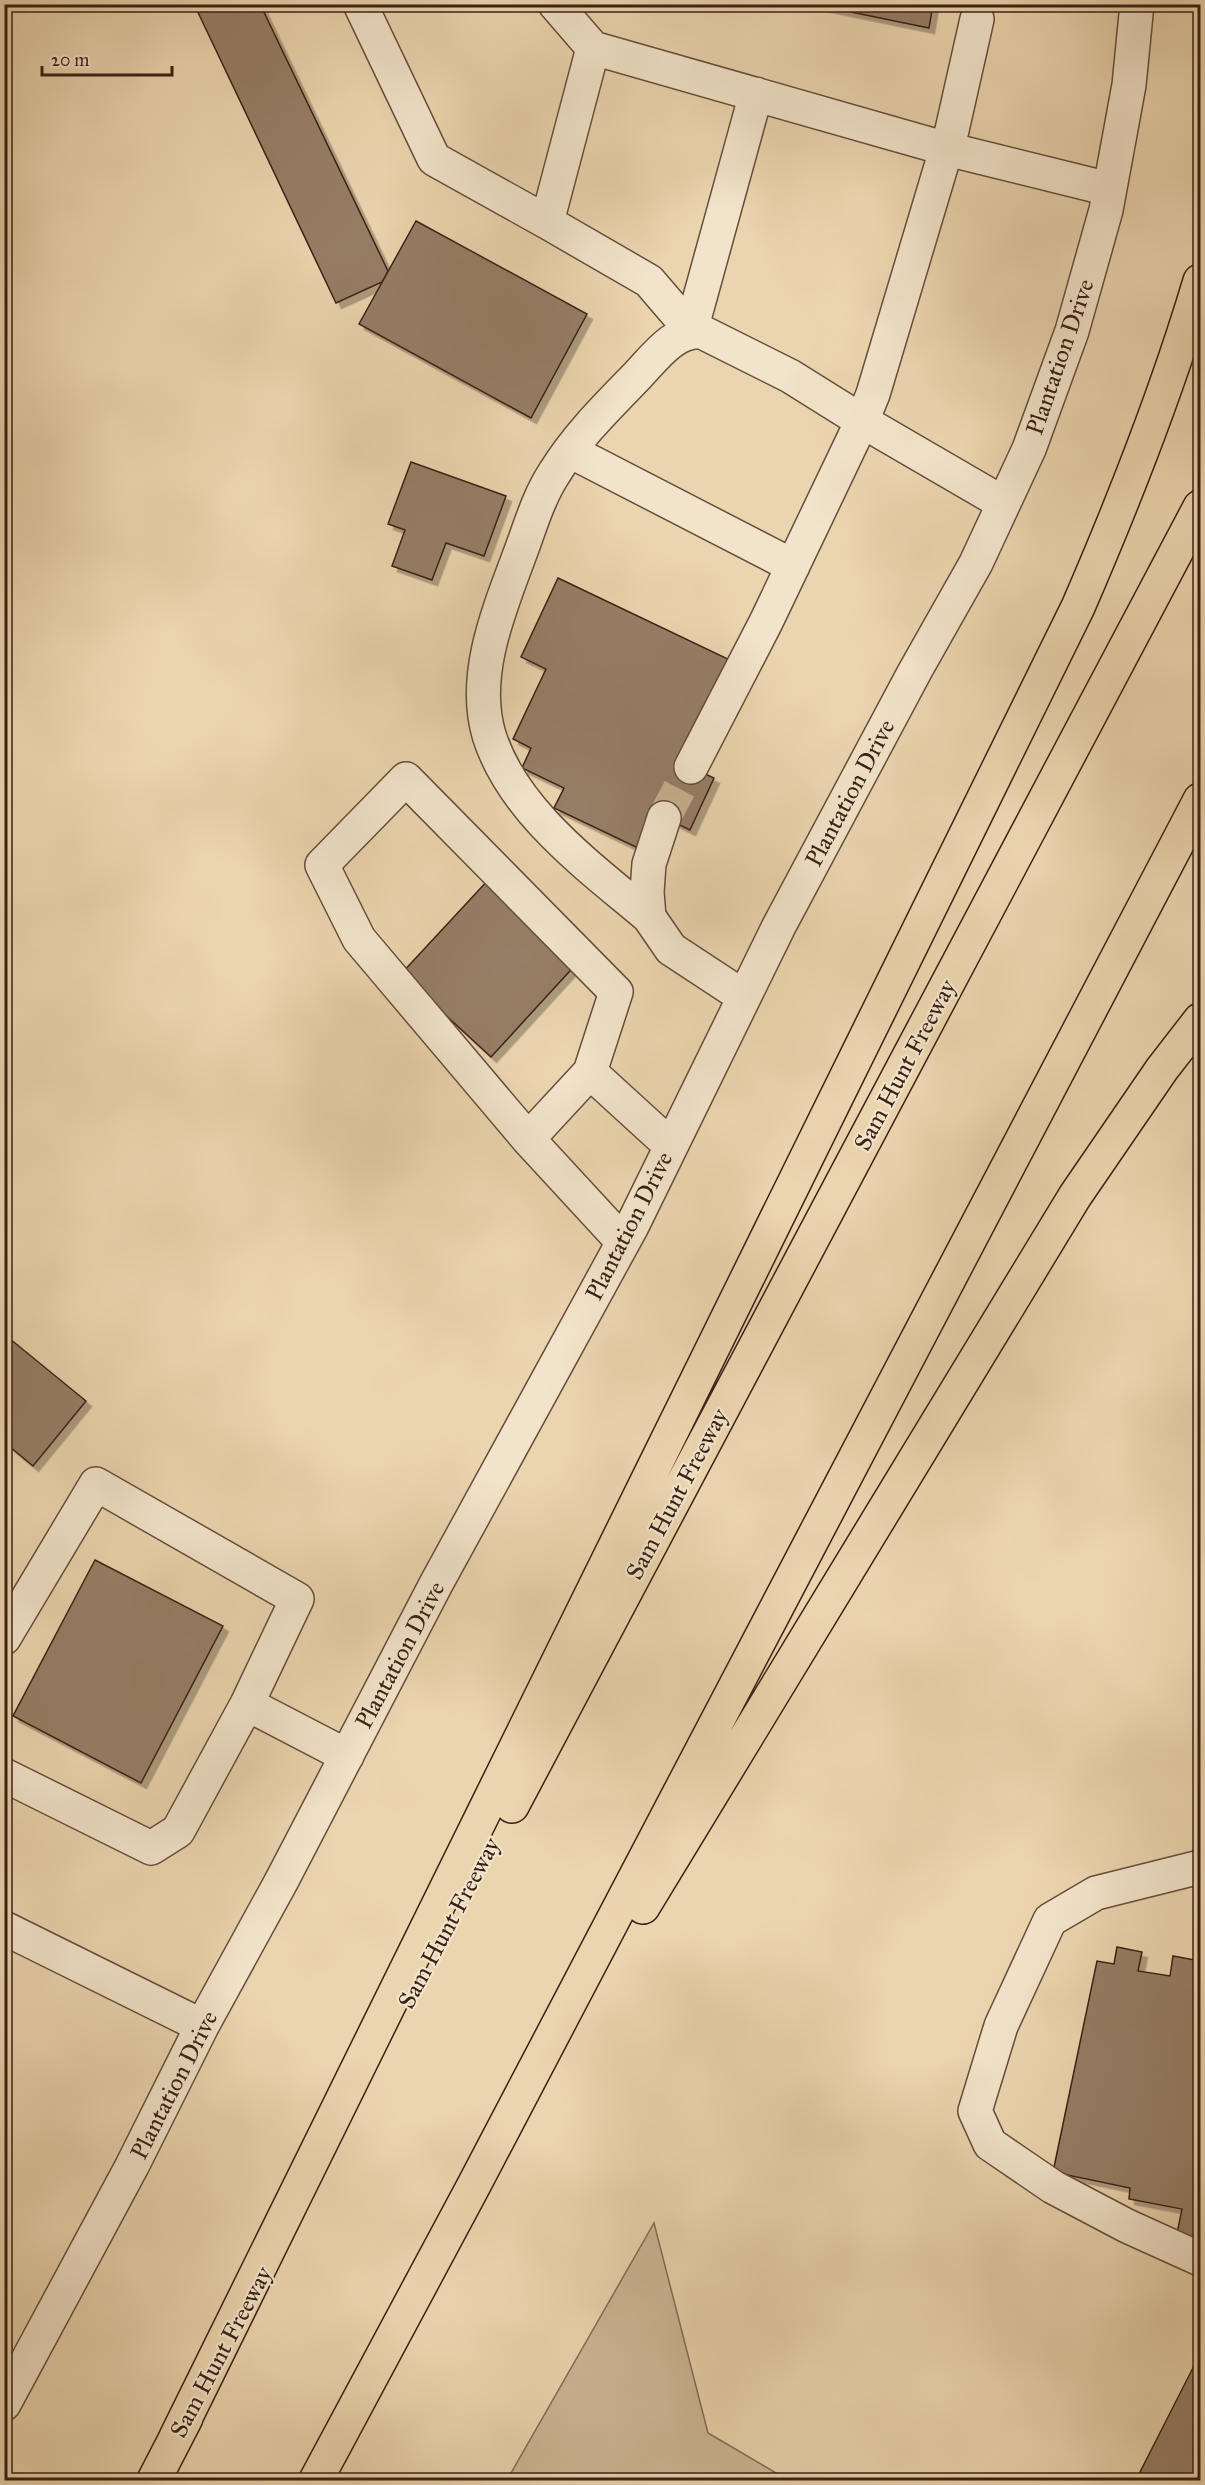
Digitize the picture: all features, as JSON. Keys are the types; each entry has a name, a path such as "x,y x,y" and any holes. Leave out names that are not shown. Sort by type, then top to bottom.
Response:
{"highway":[{"path":"176,2437 1077,607 1112,528 1146,440 1185,334 1200,281"},
{"name":"Sam Hunt Freeway","path":"154,2481 1200,507"},
{"path":"316,2481 474,2185 1200,800"},
{"path":"474,2185 1075,1196 1162,1069 1200,1020"}],"street":[{"path":"360,4 434,159 649,281 691,330"},
{"path":"555,4 593,48 947,149 1109,189"},
{"name":"Plantation Drive","path":"4,2404 132,2166 202,2026 347,1756 436,1584 623,1242 790,906 909,681 976,563 1029,449 1072,331 1106,210 1129,85 1137,4"},
{"path":"691,767 780,595 873,394 947,149 977,19"},
{"path":"547,222 593,48"},
{"path":"691,330 756,94"},
{"path":"744,997 670,949 649,917 570,850 518,793 503,768 489,736 483,703 491,631 542,496 562,461 600,415 655,357 679,335 691,330 702,332 790,376 862,421 1004,503"},
{"path":"562,461 794,566"},
{"path":"528,1138 590,1072 616,992 406,779 322,865 359,939 528,1138 623,1242"},
{"path":"649,917 646,892 649,864 664,818"},
{"path":"590,1072 671,1146"},
{"path":"4,1638 96,1484 297,1599 247,1704 178,1831 151,1848 4,1775"},
{"path":"247,1704 347,1756"},
{"path":"1200,1867 1096,1893 1050,1920 1001,2026 975,2110 990,2144 1053,2187 1127,2226 1200,2259"},
{"path":"8,1936 202,2026"}],"shaded area":[{"path":"654,2223 708,2433 788,2480 507,2480"}],"building":[{"path":"194,4 260,4 388,271 382,282 336,303"},
{"path":"812,4 933,4 929,28"},
{"path":"416,221 587,314 531,418 359,324"},
{"path":"411,462 506,496 484,556 446,543 432,580 392,566 405,530 388,524"},
{"path":"558,578 730,660 682,763 714,778 690,830 655,813 638,848 554,808 564,788 522,768 531,748 513,739 546,669 521,657"},
{"path":"490,878 579,961 491,1057 401,974"},
{"path":"4,1334 86,1401 33,1466 4,1442"},
{"path":"95,1560 223,1626 141,1783 13,1716"},
{"path":"1117,1947 1142,1952 1138,1971 1170,1976 1173,1956 1200,1961 1200,2248 1175,2243 1182,2209 1129,2199 1130,2188 1053,2172 1097,1961 1114,1964"},
{"path":"1200,2354 1200,2480 1136,2480"}],"tunnel":[{"path":"664,818 691,767"}]}
